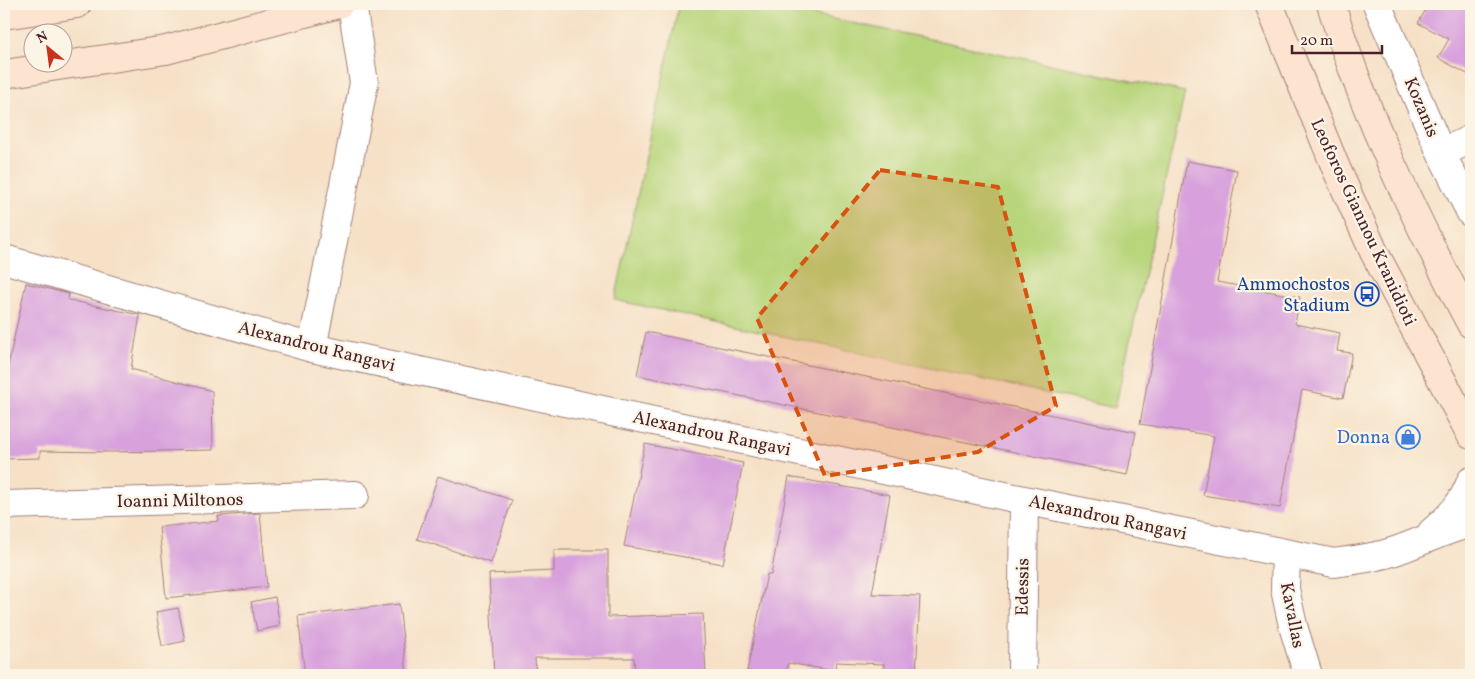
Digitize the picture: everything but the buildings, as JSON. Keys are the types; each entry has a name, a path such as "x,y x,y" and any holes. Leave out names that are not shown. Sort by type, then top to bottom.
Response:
{"main road":[{"path":"4,15 77,4"},
{"path":"4,74 166,50 339,4"},
{"name":"Leoforos Giannou Kranidioti","path":"1269,4 1336,168 1374,252 1471,435"},
{"path":"1331,4 1376,126 1418,218 1471,324"}],"street":[{"path":"312,348 364,84 352,4"},
{"name":"Kozanis","path":"1377,4 1442,153 1471,139"},
{"path":"1442,153 1471,213"},
{"name":"Alexandrou Rangavi","path":"4,259 312,348 1286,554 1334,562 1368,558 1394,552 1425,538 1471,523"},
{"name":"Alexandrou Rangavi","path":"1425,538 1454,513 1466,496 1471,482"},
{"name":"Ioanni Miltonos","path":"4,505 355,496"},
{"name":"Edessis","path":"1022,675 1024,500"},
{"name":"Kavallas","path":"1286,554 1285,589 1293,626 1308,675"}],"highlighted area":[{"path":"880,170 998,187 1056,406 978,452 825,476 757,318"}],"green space":[{"path":"679,4 761,4 1185,92 1115,408 615,300"}],"place":[{"name":"Ammochostos Stadium","path":"1367,294"},
{"name":"Donna","path":"1408,437"}]}
